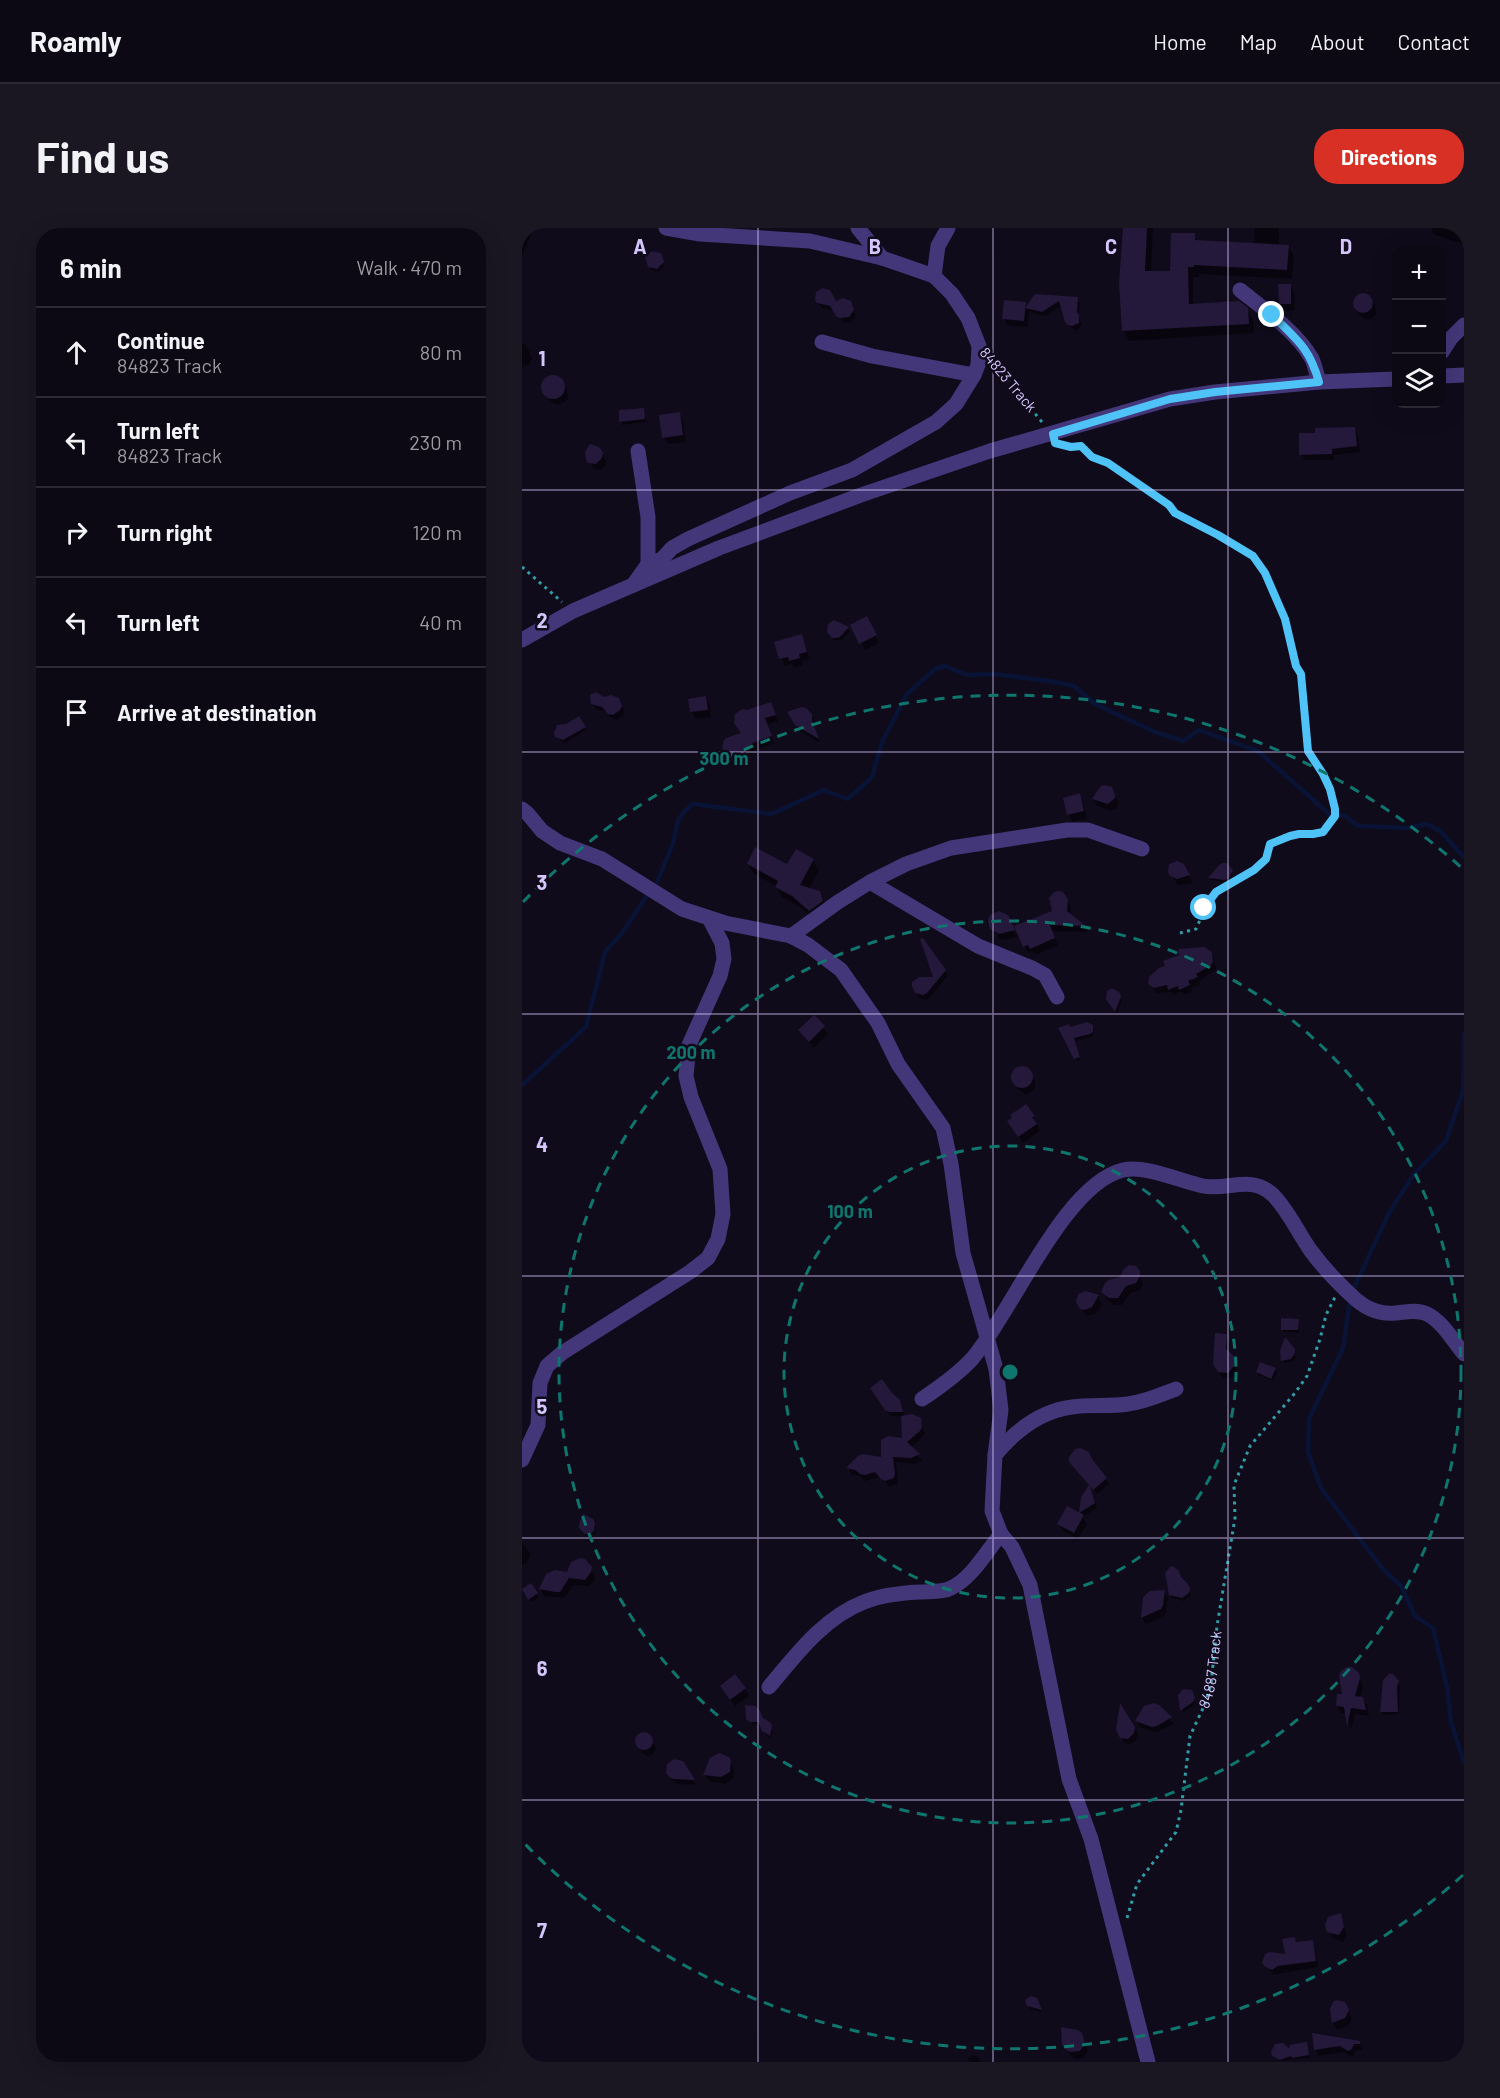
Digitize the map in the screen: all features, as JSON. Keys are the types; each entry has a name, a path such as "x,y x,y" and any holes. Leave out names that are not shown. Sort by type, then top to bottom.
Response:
{"street":[{"name":"84823 Track","path":"666,228 700,234 810,241 882,258 934,276 952,294 968,318 979,346"},
{"path":"858,228 882,258"},
{"path":"934,276 938,246 948,228"},
{"path":"1240,290 1272,315 1302,344 1313,361 1319,382"},
{"path":"1446,346 1464,325"},
{"path":"822,342 872,356 975,375"},
{"path":"633,585 648,564 662,559 672,548 688,539 790,493 852,470 936,422 956,404 975,375 979,346"},
{"path":"1446,376 1464,375"},
{"path":"522,640 573,611 719,548 850,499 990,451 1170,399 1215,392 1319,382 1392,378"},
{"path":"638,451 648,517 648,564"},
{"path":"522,809 542,831 560,843 602,859 682,909 725,923 791,936 808,945 841,970 878,1023 898,1064 943,1128 951,1164 963,1253 996,1369 1001,1410 995,1455 992,1511 1001,1534 1012,1547 1030,1585 1069,1779 1091,1839 1148,2062"},
{"path":"791,936 870,882 906,864 951,848 1067,830 1088,830 1142,849"},
{"path":"870,882 978,946 1045,975 1057,997"},
{"path":"522,1460 538,1425 540,1383 547,1366 562,1353 690,1272 708,1257 718,1239 723,1214 720,1169 691,1097 686,1076 688,1045 720,976 724,959 722,943 709,918"},
{"path":"922,1399 955,1376 972,1359 1058,1226 1095,1186 1111,1175 1124,1170 1140,1169 1207,1187 1257,1185 1272,1195 1289,1216 1312,1253 1368,1309 1392,1313 1411,1311 1427,1314 1443,1327 1464,1354"},
{"path":"995,1455 1011,1436 1029,1423 1051,1412 1072,1407 1128,1404 1152,1399 1176,1389"},
{"path":"768,1688 807,1642 827,1623 862,1603 882,1596 948,1589 959,1583 975,1567 1001,1534"}],"path":[{"name":"84823 Track","path":"979,346 1053,434 1055,443 1071,447 1081,446 1092,457 1108,463 1169,505 1175,513 1253,556 1265,573 1285,619 1296,666 1301,674 1308,751 1330,789 1335,816 1323,832 1290,836 1270,844 1266,859 1254,870 1216,892 1210,898 1196,929 1180,933"},
{"path":"522,567 573,611"},
{"name":"84887 Track","path":"1125,1924 1137,1884 1176,1832 1190,1736 1212,1684 1217,1626 1236,1518 1234,1485 1251,1446 1307,1376 1326,1315 1342,1285"}],"building":[{"path":"1123,228 1147,228 1145,271 1170,271 1171,233 1195,233 1195,240 1289,245 1287,270 1194,265 1194,267 1188,267 1189,304 1239,301 1248,308 1249,324 1122,331 1119,283"},
{"path":"652,251 661,253 664,262 657,269 648,267 645,257"},
{"path":"1278,284 1291,284 1291,304 1279,304"},
{"path":"822,288 830,290 836,301 843,298 851,301 854,310 849,317 840,318 830,306 817,303 816,292"},
{"path":"1359,293 1367,293 1373,299 1373,307 1367,313 1359,313 1353,307 1353,299"},
{"path":"1035,294 1078,297 1079,323 1072,326 1065,322 1059,301 1042,312 1025,308"},
{"path":"1004,300 1026,302 1024,321 1002,319"},
{"path":"553,375 558,376 564,382 564,392 558,398 553,399 548,398 542,392 541,387 542,382 548,376"},
{"path":"644,408 645,419 619,422 619,410"},
{"path":"680,412 683,435 662,438 659,415"},
{"path":"1355,427 1357,446 1332,449 1332,454 1299,455 1299,433 1315,433 1315,428"},
{"path":"590,444 599,447 603,452 602,458 596,464 588,463 586,460 585,452"},
{"path":"867,616 877,635 859,644 850,625"},
{"path":"834,620 849,627 840,637 832,638 827,632 828,624"},
{"path":"802,634 807,652 799,654 800,658 789,661 788,657 779,659 774,642"},
{"path":"596,692 604,697 611,695 619,698 622,706 620,710 613,715 608,714 602,707 591,704 590,695"},
{"path":"706,696 708,710 690,712 688,699"},
{"path":"771,702 776,715 765,718 772,736 753,743 739,758 734,760 725,757 722,752 723,742 726,738 741,733 734,723 735,714 742,709 747,710"},
{"path":"801,707 806,708 812,714 819,739 795,725 787,712"},
{"path":"579,716 586,727 563,740 555,737 557,725 566,724"},
{"path":"1104,785 1112,787 1115,795 1115,798 1108,804 1092,799"},
{"path":"1080,793 1084,811 1067,815 1063,798"},
{"path":"755,847 787,864 796,849 814,859 800,885 820,891 823,901 809,911 792,896 775,887 778,881 747,864"},
{"path":"1177,861 1184,864 1190,875 1177,879 1170,876 1169,864"},
{"path":"1227,863 1233,870 1229,878 1225,880 1208,878 1219,865"},
{"path":"1058,891 1063,892 1068,899 1067,911 1086,926 1050,925 1055,938 1030,949 1028,945 1023,947 1014,926 1052,911 1049,898"},
{"path":"999,911 1008,915 1015,930 999,934 990,929 988,920 990,915"},
{"path":"923,938 946,970 923,995 915,993 912,982 919,977 933,977 920,939"},
{"path":"1204,947 1212,952 1213,962 1196,974 1198,977 1188,981 1190,985 1179,990 1178,986 1168,990 1167,985 1154,988 1148,984 1149,977 1165,966 1163,961 1179,955 1178,949"},
{"path":"1110,989 1120,993 1121,997 1115,1012 1106,999 1107,991"},
{"path":"814,1015 825,1026 809,1042 798,1030"},
{"path":"1087,1022 1093,1025 1093,1032 1074,1038 1080,1057 1074,1059 1058,1028"},
{"path":"1022,1066 1030,1069 1033,1077 1030,1085 1022,1088 1014,1085 1011,1077 1014,1069"},
{"path":"1026,1104 1035,1116 1032,1117 1037,1124 1018,1137 1007,1121 1012,1118 1010,1115"},
{"path":"1129,1265 1136,1266 1140,1271 1136,1283 1126,1286 1118,1298 1109,1298 1101,1292 1105,1283 1120,1277"},
{"path":"1086,1291 1099,1295 1092,1307 1085,1310 1080,1309 1076,1302 1078,1294"},
{"path":"1281,1318 1299,1319 1298,1330 1281,1330"},
{"path":"1215,1333 1227,1334 1226,1349 1235,1360 1235,1365 1228,1373 1218,1372 1213,1364"},
{"path":"1285,1337 1295,1349 1295,1353 1291,1359 1281,1361 1280,1351"},
{"path":"1260,1362 1276,1368 1271,1379 1256,1372"},
{"path":"882,1379 900,1400 903,1412 885,1410 870,1388"},
{"path":"912,1414 921,1418 922,1427 907,1442 920,1454 911,1458 893,1457 894,1478 885,1481 875,1472 865,1475 846,1468 863,1454 881,1457 881,1440 888,1436 902,1438 901,1416"},
{"path":"1080,1448 1089,1452 1107,1478 1093,1490 1090,1486 1095,1503 1079,1513 1081,1497 1089,1485 1069,1462 1069,1457 1075,1449"},
{"path":"1067,1506 1084,1515 1074,1533 1057,1524"},
{"path":"583,1514 593,1519 595,1523 594,1531 590,1534 585,1534 579,1528"},
{"path":"580,1558 585,1559 592,1567 585,1580 569,1578 560,1592 539,1589 546,1574 555,1570 567,1572 571,1562"},
{"path":"1173,1566 1179,1571 1190,1589 1189,1593 1182,1598 1169,1595 1165,1573"},
{"path":"531,1583 538,1593 528,1600 522,1589"},
{"path":"1165,1590 1161,1609 1141,1618 1143,1598 1146,1594 1150,1591"},
{"path":"1347,1667 1352,1667 1359,1673 1360,1678 1355,1696 1363,1697 1366,1710 1351,1708 1347,1726 1344,1707 1336,1706 1337,1694 1342,1694 1340,1672"},
{"path":"735,1674 746,1688 730,1700 720,1686"},
{"path":"1389,1674 1393,1674 1399,1681 1397,1687 1398,1712 1380,1712 1383,1680"},
{"path":"1183,1689 1192,1690 1195,1698 1180,1711 1178,1695"},
{"path":"1120,1703 1135,1727 1134,1733 1128,1739 1120,1738 1116,1730"},
{"path":"1154,1703 1172,1717 1152,1727 1135,1721 1144,1706"},
{"path":"745,1705 755,1706 763,1718 771,1723 770,1736 762,1731 758,1722 750,1722 746,1719"},
{"path":"644,1732 650,1735 653,1741 650,1747 644,1750 638,1747 635,1741 638,1735"},
{"path":"719,1753 729,1757 730,1772 721,1777 703,1775 710,1758"},
{"path":"674,1759 683,1761 695,1780 669,1777 666,1773 667,1764"},
{"path":"1341,1913 1344,1927 1339,1935 1327,1932 1325,1925 1328,1917"},
{"path":"1295,1937 1296,1942 1313,1940 1316,1961 1278,1966 1272,1970 1264,1966 1262,1962 1265,1954 1270,1952 1285,1954 1282,1939"},
{"path":"1031,1996 1037,1998 1042,2010 1027,2006 1025,2000"},
{"path":"1337,2000 1345,2002 1349,2010 1345,2018 1332,2023 1330,2009 1333,2002"},
{"path":"1061,2027 1082,2033 1085,2043 1080,2051 1070,2052 1065,2049 1062,2045"},
{"path":"1312,2033 1360,2041 1360,2044 1354,2044 1348,2051 1340,2046 1314,2050"},
{"path":"1307,2042 1309,2055 1292,2058 1291,2056 1280,2060 1272,2056 1271,2052 1275,2044 1283,2043 1290,2049 1289,2045"}],"waterway":[{"path":"657,882 672,846 679,819 693,804 771,814 824,790 848,799 872,777 882,742 907,694 935,669 945,666 967,675 995,674 1074,686 1095,704 1155,732 1183,741 1199,730 1258,751 1328,813 1335,816 1344,815 1356,825 1362,826 1407,828 1427,824 1440,831 1464,857"},
{"path":"522,1085 586,1027 605,952 622,933 648,894"},
{"path":"1352,1292 1389,1213 1414,1174 1446,1141 1463,1091 1464,1033"},
{"path":"1350,1300 1343,1348 1309,1419 1308,1452 1321,1488 1382,1568 1401,1586 1415,1616 1433,1628 1447,1687 1451,1722 1464,1763"}],"route":[{"path":"1204,908 1216,892 1232,885 1266,859 1270,844 1290,836 1323,832 1335,816 1330,789 1308,751 1301,674 1296,666 1285,619 1265,573 1253,556 1175,513 1169,505 1108,463 1092,457 1081,446 1071,447 1055,443 1053,434 1170,399 1215,392 1319,382 1313,361 1302,344 1272,315"}]}
